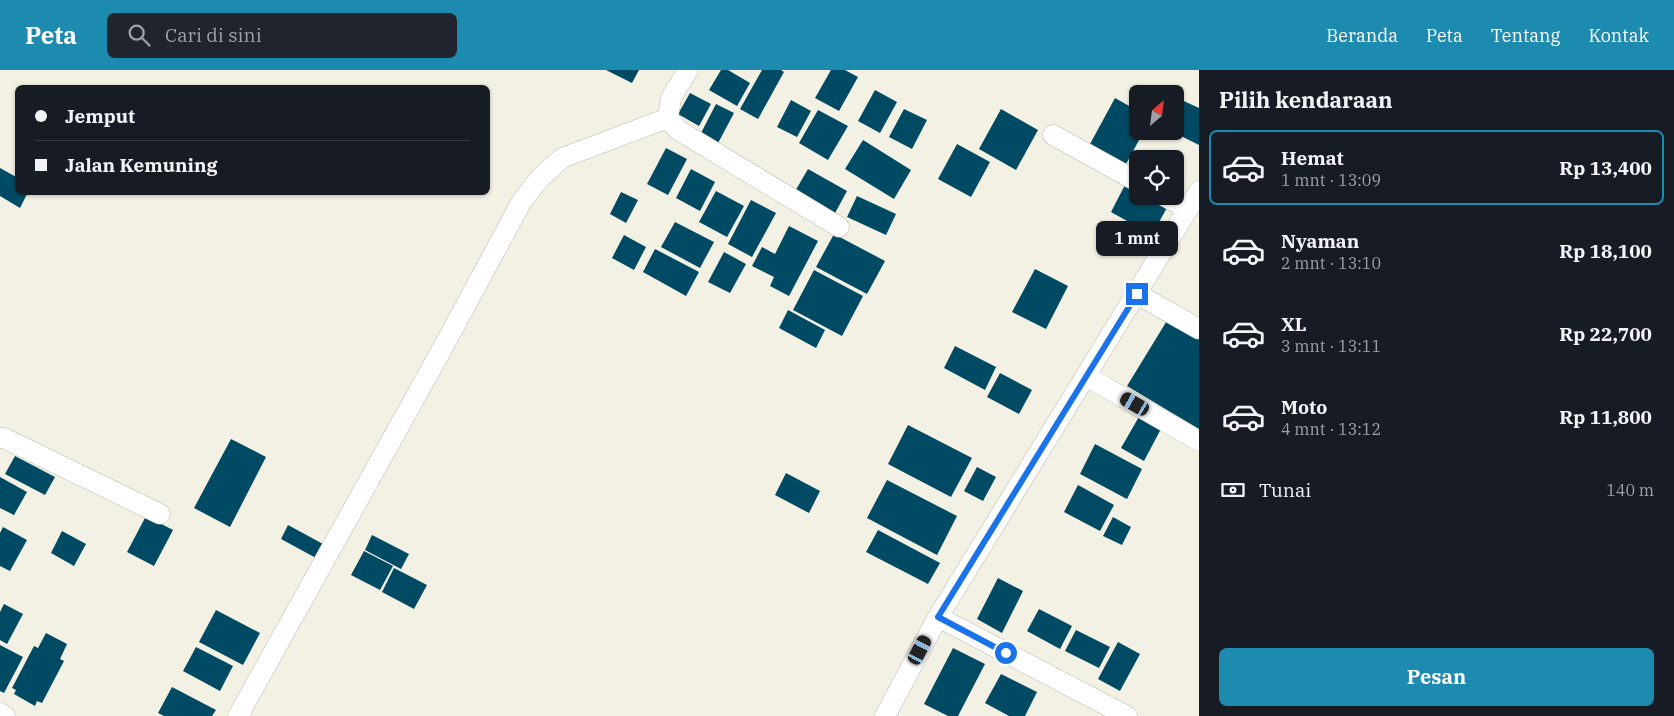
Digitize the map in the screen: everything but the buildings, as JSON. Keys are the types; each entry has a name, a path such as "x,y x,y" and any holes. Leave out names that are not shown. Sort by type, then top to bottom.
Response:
{"street":[{"path":"688,70 671,98 668,118 678,130 839,227"},
{"path":"238,716 441,351 522,201 540,178 562,158 668,118"},
{"path":"1053,135 1129,177"},
{"path":"885,716 938,617 1199,191"},
{"path":"1181,205 1188,209"},
{"path":"1137,294 1199,328"},
{"path":"1086,376 1199,441"},
{"path":"0,438 4,438 160,514"},
{"path":"938,617 1126,716"},
{"path":"0,713 5,716"}],"route":[{"path":"1006,653 938,617 1137,294"}]}
